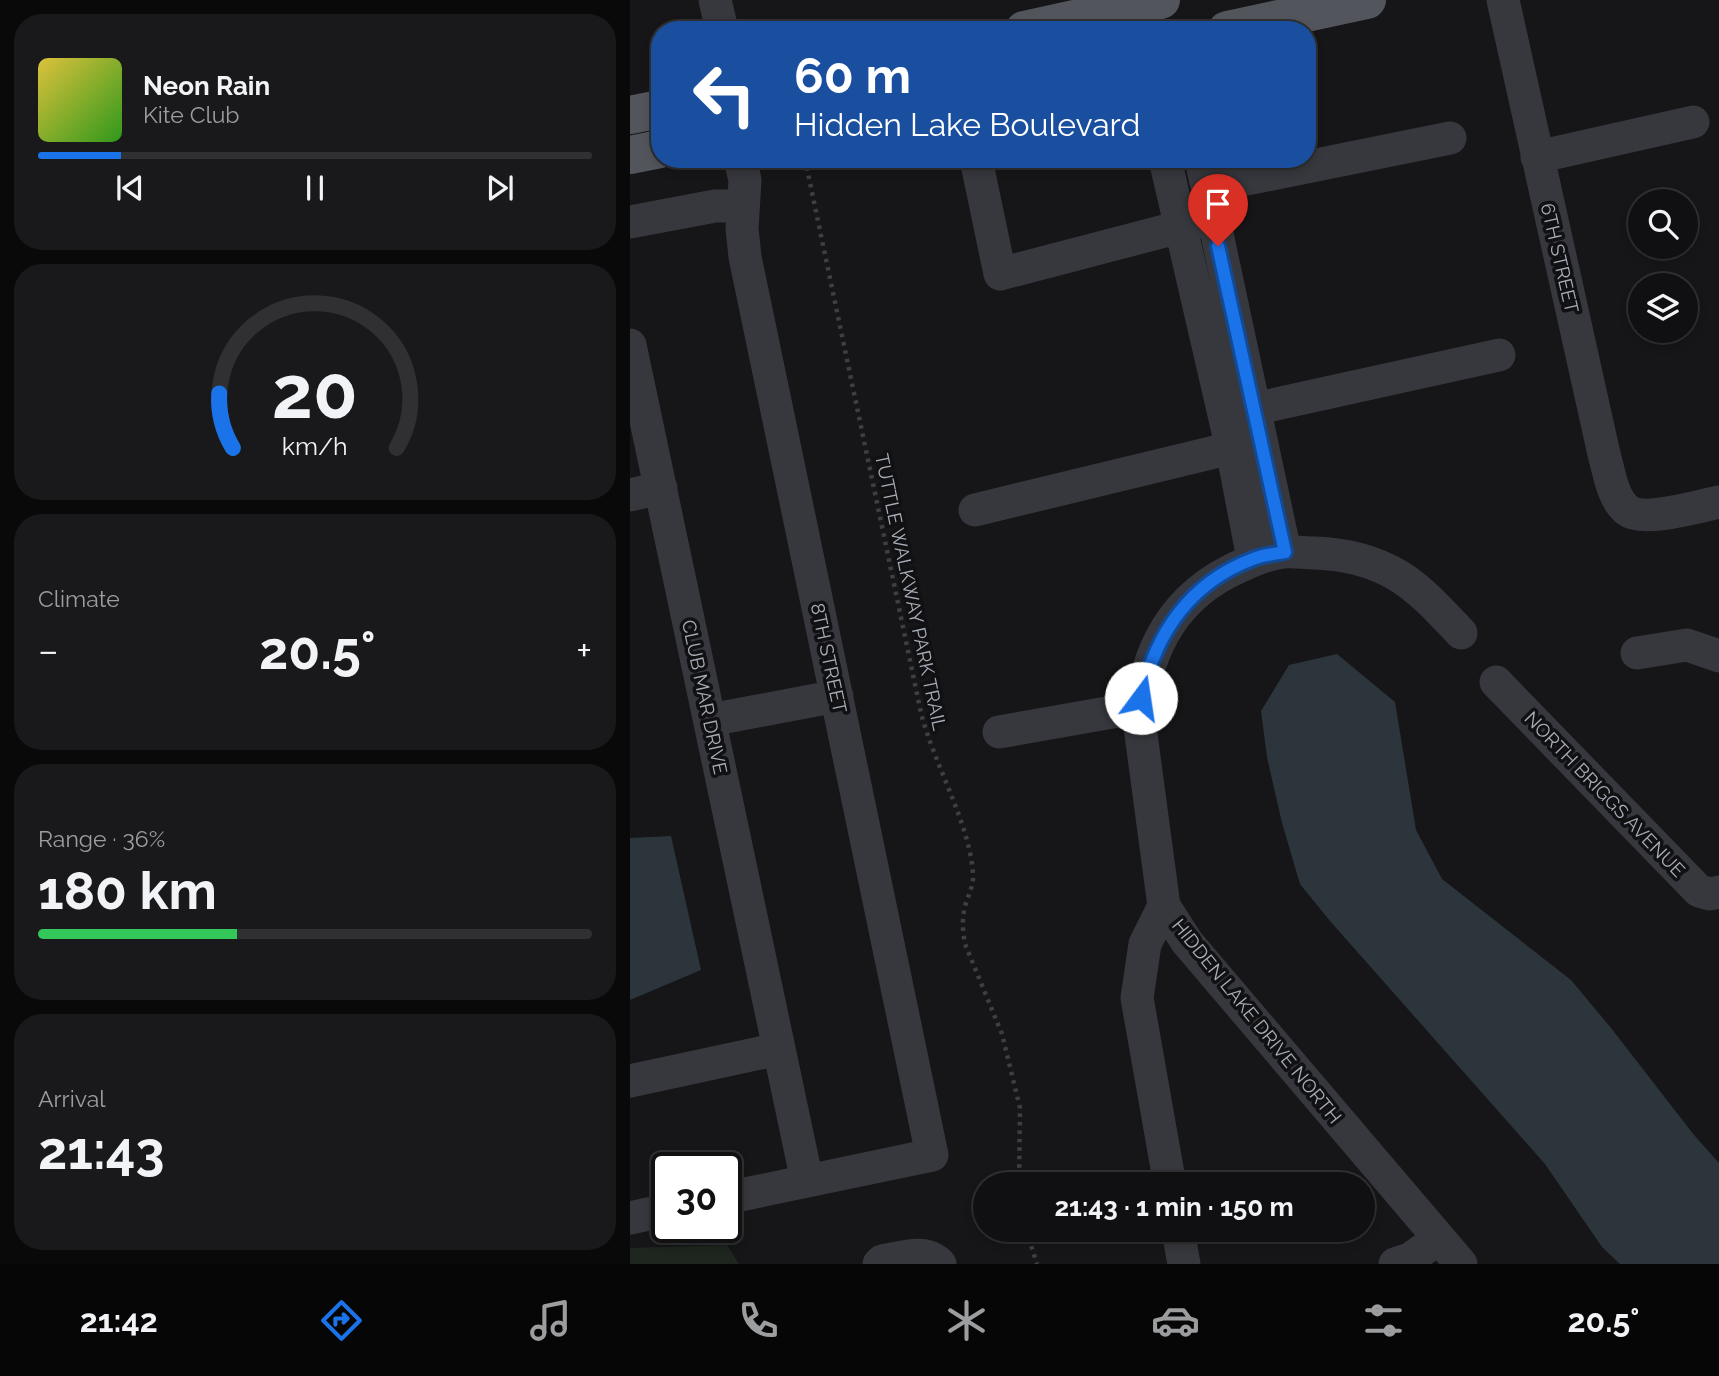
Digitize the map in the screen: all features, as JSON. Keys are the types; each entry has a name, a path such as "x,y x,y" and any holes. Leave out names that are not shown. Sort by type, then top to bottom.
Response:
{"main road":[{"path":"1269,21 1367,0"},
{"path":"1086,21 1147,12"},
{"path":"630,115 651,111"},
{"path":"630,155 651,151"}],"street":[{"path":"715,0 720,21"},
{"name":"6TH STREET","path":"1503,0 1604,454 1615,491 1628,512 1639,515 1665,513 1719,502"},
{"path":"1537,158 1693,122"},
{"path":"978,168 1000,274 1200,198 1450,138"},
{"name":"8TH STREET","path":"742,168 745,180 745,257 932,1155 807,1181"},
{"path":"1174,168 1200,198 1254,409 1247,445 1285,552"},
{"path":"1200,198 1247,445 1252,559"},
{"path":"630,222 715,206 743,206"},
{"name":"CLUB MAR DRIVE","path":"630,345 645,491 710,720 807,1181"},
{"path":"1254,409 1499,355"},
{"path":"975,510 1247,445"},
{"name":"HIDDEN LAKE DRIVE NORTH","path":"1461,633 1427,597 1397,575 1363,561 1331,554 1285,552 1252,559 1210,582 1186,603 1170,623 1147,671 1140,727 1164,906 1187,942 1461,1264"},
{"path":"1637,653 1687,645 1716,647"},
{"name":"NORTH BRIGGS AVENUE","path":"1496,682 1699,891 1710,894 1719,892"},
{"path":"710,720 837,696"},
{"path":"999,732 1141,707"},
{"path":"1164,906 1145,944 1137,998 1168,1172"},
{"path":"630,1081 779,1049"},
{"path":"742,1195 807,1181"},
{"path":"630,1218 651,1213"},
{"path":"1395,1264 1410,1259 1439,1238"},
{"path":"1180,1242 1184,1264"},
{"path":"878,1264 892,1259 926,1255 940,1264"}],"path":[{"name":"TUTTLE WALKWAY PARK TRAIL","path":"808,168 921,713 969,852 973,876 971,894 964,908 963,936 1002,1034 1020,1108 1019,1172"},
{"path":"1030,1242 1037,1264"}],"shaded area":[{"path":"1337,654 1395,702 1416,830 1442,879 1571,980 1719,1163 1719,1264 1620,1264 1602,1247 1545,1164 1300,884 1267,757 1261,711 1289,665"},
{"path":"671,836 701,970 630,1000 630,838"},
{"path":"727,1245 739,1264 630,1264 630,1248"}],"route":[{"path":"1141,698 1156,648 1170,623 1186,603 1210,582 1252,559 1285,552 1218,246"}]}
